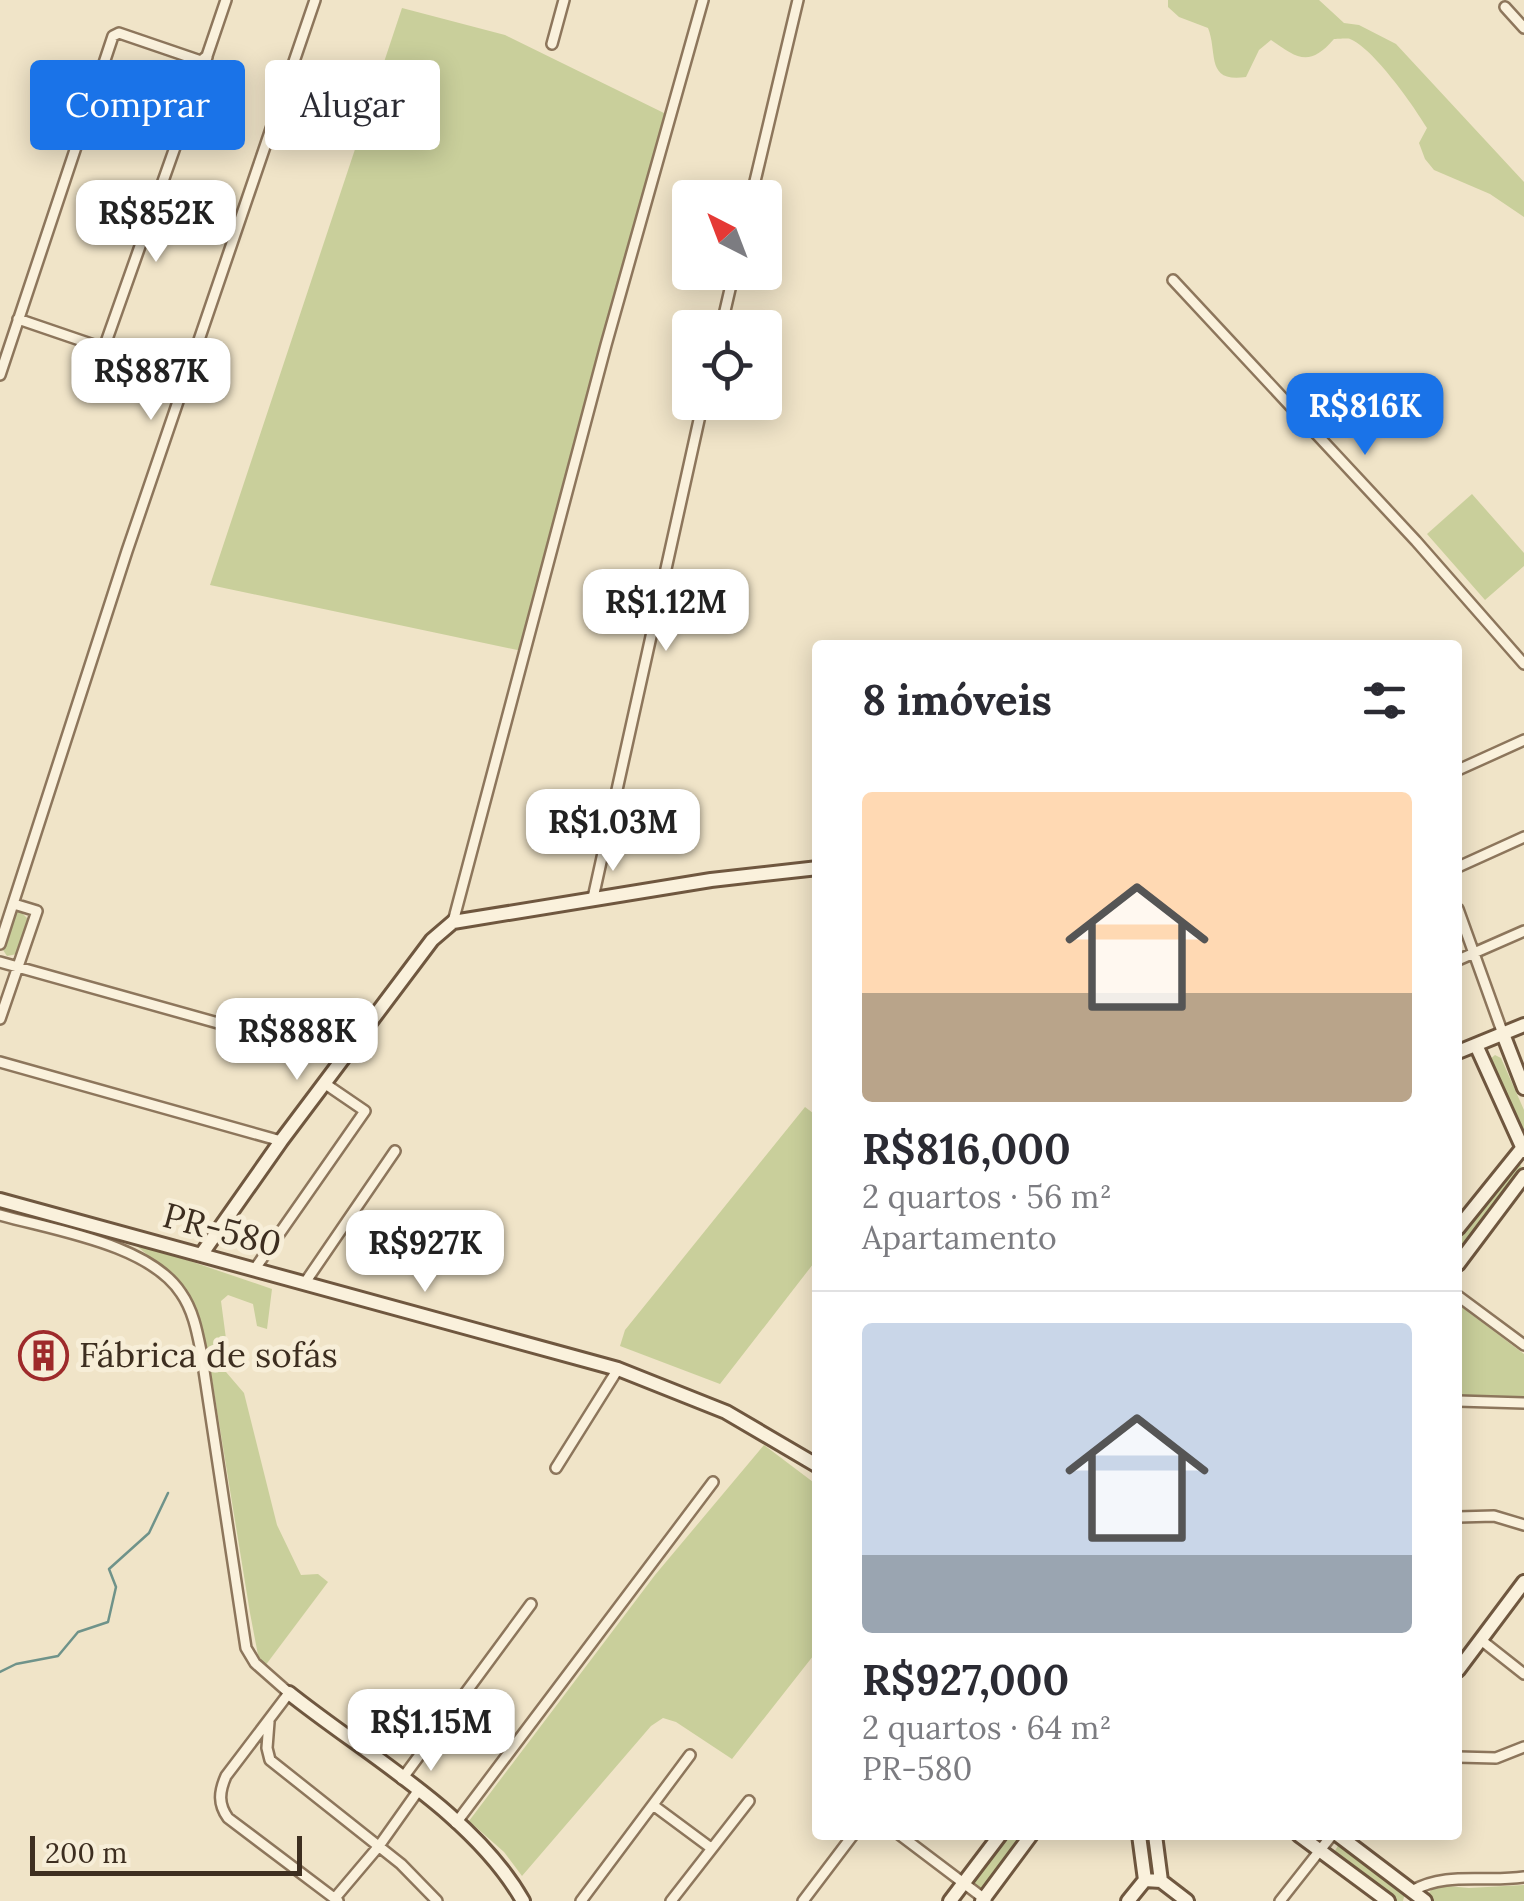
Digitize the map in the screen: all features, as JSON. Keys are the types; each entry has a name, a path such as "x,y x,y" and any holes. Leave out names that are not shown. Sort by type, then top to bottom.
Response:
{"street":[{"path":"18,318 100,347 105,345 226,0"},
{"path":"0,944 127,551 315,0"},
{"path":"552,44 564,0"},
{"path":"453,922 606,345 703,0"},
{"path":"756,180 798,0"},
{"path":"1506,7 1524,28"},
{"path":"0,375 113,36 119,33 202,61 207,56"},
{"path":"1173,280 1416,541 1524,664"},
{"path":"593,898 699,420"},
{"path":"1462,768 1524,740"},
{"path":"1462,864 1524,837"},
{"path":"201,1255 280,1141 432,940 453,922 593,898 812,869"},
{"path":"0,1020 37,911 14,904"},
{"path":"1462,922 1524,1088"},
{"path":"1462,958 1524,931"},
{"path":"0,962 343,1058"},
{"path":"1462,1051 1524,1025"},
{"path":"1462,1223 1523,1148 1476,1046"},
{"path":"0,1062 280,1141"},
{"path":"254,1270 366,1111 324,1083"},
{"path":"304,1284 395,1150"},
{"path":"1462,1259 1524,1176"},
{"path":"0,1205 149,1264 181,1293 197,1332 246,1648 254,1663 456,1823 491,1856 523,1901"},
{"name":"PR-580","path":"0,1205 201,1255 618,1369 680,1390 726,1412 812,1462"},
{"path":"1462,1299 1524,1345"},
{"path":"556,1468 618,1369"},
{"path":"1462,1401 1524,1402"},
{"path":"456,1823 713,1482"},
{"path":"1462,1517 1503,1517 1524,1525"},
{"path":"1462,1665 1524,1582"},
{"path":"402,1778 531,1604"},
{"path":"1481,1640 1524,1674"},
{"path":"289,1692 226,1776 221,1808 228,1818 336,1899 418,1791"},
{"path":"269,1720 270,1760 378,1846 438,1901"},
{"path":"1462,1757 1496,1758 1524,1747"},
{"path":"581,1901 690,1755"},
{"path":"671,1901 748,1800"},
{"path":"653,1804 712,1848"},
{"path":"803,1901 849,1840"},
{"path":"907,1840 985,1900 1027,1840"},
{"path":"950,1901 996,1840"},
{"path":"1128,1901 1145,1880 1140,1840"},
{"path":"1155,1840 1161,1881"},
{"path":"1306,1840 1388,1901"},
{"path":"1280,1901 1330,1840"},
{"path":"1341,1840 1408,1896 1425,1901"},
{"path":"1408,1896 1426,1882 1443,1879 1524,1877"},
{"path":"1145,1880 1161,1881 1187,1901"}],"green space":[{"path":"1168,0 1319,0 1344,23 1359,25 1396,44 1524,182 1524,217 1490,194 1434,170 1419,143 1427,128 1392,79 1359,45 1349,39 1334,39 1317,54 1303,57 1271,40 1259,50 1246,77 1233,78 1224,75 1215,64 1208,28 1179,17 1168,7"},
{"path":"402,8 505,35 668,115 522,651 210,585 355,150 440,150 440,60 385,60"},
{"path":"1472,494 1524,553 1524,566 1485,600 1427,534"},
{"path":"20,911 29,920 17,954 7,956 3,950 15,913"},
{"path":"1495,1055 1501,1058 1524,1110 1524,1136 1489,1060"},
{"path":"805,1107 812,1112 812,1265 720,1384 620,1346 625,1330"},
{"path":"1512,1162 1518,1162 1523,1169 1462,1252 1462,1229"},
{"path":"131,1241 272,1289 267,1329 257,1326 253,1304 228,1295 221,1301 228,1354 226,1372 244,1393 277,1525 301,1575 318,1574 328,1582 265,1666 258,1655 210,1367 197,1318 185,1287"},
{"path":"1462,1307 1524,1354 1524,1399 1462,1397"},
{"path":"764,1445 812,1481 812,1657 732,1759 676,1722 663,1718 651,1726 522,1876 504,1852 469,1821 655,1575"},
{"path":"1005,1840 1022,1840 984,1891 973,1883"},
{"path":"1339,1844 1405,1893 1403,1901 1394,1901 1333,1854"},
{"path":"1435,1885 1524,1885 1524,1901 1434,1901 1428,1894"}],"waterway":[{"path":"0,1672 16,1664 58,1656 78,1632 108,1622 116,1587 109,1569 149,1533 168,1493"}],"place":[{"name":"Fábrica de sofás","path":"44,1355"}]}
